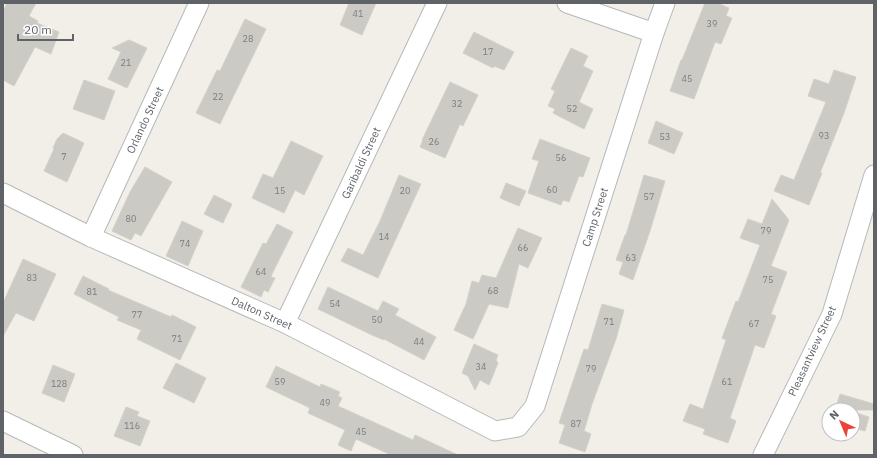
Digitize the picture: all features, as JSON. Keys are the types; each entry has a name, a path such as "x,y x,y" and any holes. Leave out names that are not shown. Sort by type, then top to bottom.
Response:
{"street":[{"name":"Orlando Street","path":"91,237 199,3"},
{"name":"Garibaldi Street","path":"285,322 437,3"},
{"path":"567,3 654,33"},
{"name":"Camp Street","path":"518,428 535,406 654,33 665,3"},
{"name":"Pleasantview Street","path":"763,455 832,314 874,175"},
{"name":"Dalton Street","path":"3,193 91,237 285,322 495,431 518,428"},
{"path":"4,424 73,455"}],"building":[{"path":"7,3 36,3 29,16 38,21 37,23 59,32 51,54 35,47 14,86 3,80 3,12"},
{"path":"349,3 376,3 362,35 340,25"},
{"path":"705,3 717,3 729,8 726,16 732,18 721,44 715,42 694,99 670,91 681,60"},
{"path":"245,19 266,29 220,124 196,113 217,70 220,71"},
{"path":"474,32 514,52 504,70 494,66 493,68 463,53"},
{"path":"129,40 147,48 127,88 108,79 121,52 112,48"},
{"path":"571,48 588,56 583,66 593,71 579,102 593,109 584,129 553,113 555,109 548,106 555,91 551,89"},
{"path":"834,70 856,77 809,205 774,191 781,175 794,180 826,102 808,96 814,79 829,84"},
{"path":"84,80 115,91 104,120 73,109"},
{"path":"450,82 478,95 463,126 460,124 445,158 420,147"},
{"path":"656,121 683,133 674,154 648,143"},
{"path":"63,133 84,143 67,182 44,171 57,139"},
{"path":"540,139 590,158 583,177 579,176 569,202 563,200 561,205 528,193 539,161 532,159"},
{"path":"291,141 323,156 304,195 295,190 284,213 252,198 263,174 273,178"},
{"path":"145,167 172,182 141,236 135,233 131,240 112,231 130,192"},
{"path":"399,175 421,184 378,278 341,261 348,248 363,255 380,221"},
{"path":"644,175 665,181 633,280 619,274 623,262 616,260 626,235"},
{"path":"506,183 526,191 519,206 500,198"},
{"path":"214,195 232,204 223,223 204,214"},
{"path":"772,199 789,220 771,266 787,272 771,314 776,316 764,348 755,345 730,418 736,421 728,443 703,434 705,429 683,421 690,404 703,409 726,340 722,338 760,245 740,238 748,219 762,224"},
{"path":"182,221 203,231 188,266 166,256"},
{"path":"277,224 293,232 272,274 271,277 275,278 268,292 264,290 261,297 241,287 263,243 266,244"},
{"path":"518,228 542,238 528,268 519,264 508,308 489,304 473,339 454,330 466,304 472,281 479,283 482,275 496,278"},
{"path":"23,259 56,274 34,321 16,313 3,336 3,303"},
{"path":"83,276 109,289 108,290 171,317 172,315 196,327 180,360 137,339 141,330 117,320 119,317 74,294"},
{"path":"328,287 378,311 383,301 399,309 395,315 436,337 424,360 384,339 374,336 318,309"},
{"path":"602,304 624,310 616,339 592,404 584,431 591,434 585,452 559,443 565,425 559,423 584,349 588,350"},
{"path":"474,344 498,355 496,360 498,363 489,385 480,380 475,390 468,376 462,373"},
{"path":"176,363 206,378 194,403 163,388"},
{"path":"53,365 75,374 64,402 42,393"},
{"path":"276,366 320,387 321,384 340,392 338,396 342,398 338,406 413,440 415,435 458,455 391,455 356,439 351,451 338,445 345,430 308,413 310,408 266,387"},
{"path":"840,394 874,404 874,410 861,410 861,402 838,402"},
{"path":"126,407 139,412 137,416 150,421 140,446 114,436"},
{"path":"861,414 869,417 865,431 861,430"}]}
